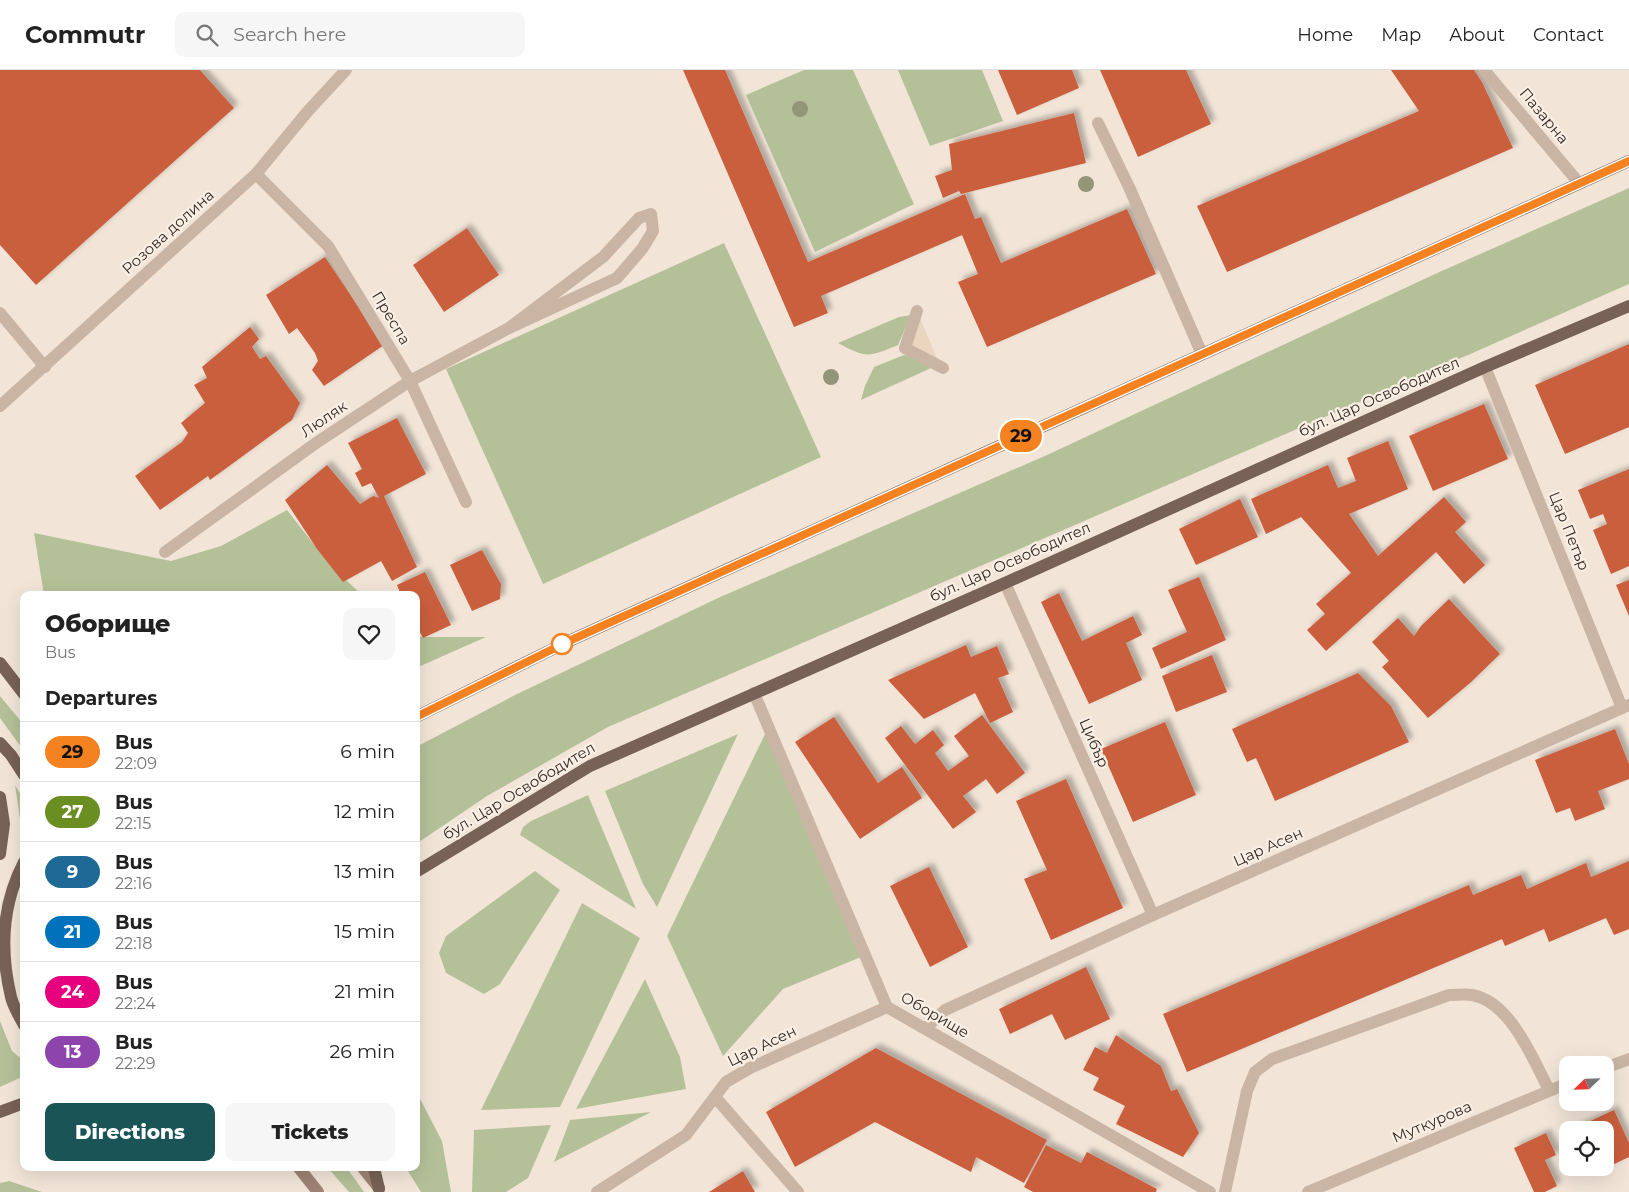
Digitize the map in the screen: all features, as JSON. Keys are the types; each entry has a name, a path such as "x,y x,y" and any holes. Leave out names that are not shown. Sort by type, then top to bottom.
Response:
{"main road":[{"path":"420,715 569,641 1629,161"},
{"name":"бул. Цар Освободител","path":"420,871 590,766 1005,583 1485,367 1629,306"},
{"path":"0,663 20,689"},
{"path":"0,743 11,755 20,770"},
{"path":"0,797 4,824 0,854"},
{"path":"20,871 11,890 2,920 3,959 11,998 20,1016"},
{"path":"0,1112 20,1104"},
{"path":"301,1171 318,1192"},
{"path":"366,1171 381,1190"},
{"path":"375,1171 381,1190"}],"street":[{"name":"Розова долина","path":"0,406 256,174 308,111 346,70"},
{"name":"Пазарна","path":"1484,70 1579,183"},
{"path":"1098,123 1140,212 1202,354"},
{"name":"Преспа","path":"256,174 328,246 410,381 466,502"},
{"name":"Люляк","path":"166,552 316,443 410,381 509,328 617,278 642,249 653,231 651,214 639,218 603,257 509,328"},
{"path":"917,311 905,348 943,368"},
{"path":"0,313 45,367"},
{"name":"Цар Петър","path":"1485,367 1627,706"},
{"name":"Цибър","path":"1005,583 1153,915"},
{"name":"Оборище","path":"754,693 887,1007 1210,1192"},
{"name":"Цар Асен","path":"926,1028 946,1010 1153,915 1627,706"},
{"path":"1225,1192 1247,1091 1255,1072 1272,1059 1449,995 1473,995 1496,1005 1515,1026 1549,1090"},
{"name":"Цар Асен","path":"597,1192 686,1135 726,1082 750,1068 887,1007"},
{"path":"1614,1065 1629,1059"},
{"name":"Муткурова","path":"1308,1192 1559,1086"},
{"path":"715,1097 798,1192"}],"green space":[{"path":"804,70 853,70 914,204 815,252 746,95"},
{"path":"898,70 982,70 1003,121 930,146"},
{"path":"1629,188 1629,284 608,727 487,796 420,841 420,745 515,695 718,598 1047,455 1435,274"},
{"path":"724,243 821,457 543,584 446,369"},
{"path":"911,315 898,345 888,349 874,354 862,354 838,343 899,317"},
{"path":"904,355 911,356 931,368 861,400 874,367"},
{"path":"287,510 330,565 358,591 43,591 34,533 171,561 221,546"},
{"path":"420,637 486,637 420,666"},
{"path":"0,696 20,720 20,746 0,718"},
{"path":"768,728 866,955 783,989 723,1056 667,936"},
{"path":"738,734 657,907 643,884 605,791"},
{"path":"15,785 20,793 20,819"},
{"path":"588,795 636,909 520,835 523,827 531,821"},
{"path":"535,871 560,890 500,984 484,994 446,973 439,953 446,936"},
{"path":"582,903 640,938 560,1107 481,1110"},
{"path":"645,979 680,1057 686,1089 576,1109"},
{"path":"0,1021 12,1051 20,1058 20,1078 0,1087"},
{"path":"420,1099 442,1141 451,1192 421,1192 408,1171 420,1171"},
{"path":"651,1112 554,1162 570,1120"},
{"path":"551,1125 528,1178 506,1192 472,1192 474,1130"},
{"path":"331,1171 349,1171 364,1192 349,1192"},
{"path":"9,1181 42,1192 0,1192 0,1183"}],"shaded area":[{"path":"917,311 936,356 943,368 907,341"}],"building":[{"path":"0,70 200,70 234,108 36,285 0,245"},
{"path":"683,70 725,70 808,262 965,194 975,219 981,217 1001,263 1127,209 1156,274 987,347 958,282 978,274 962,235 821,296 828,313 794,327"},
{"path":"998,70 1072,70 1079,88 1017,115"},
{"path":"1100,70 1186,70 1211,124 1138,157"},
{"path":"1391,70 1474,70 1482,82 1513,148 1227,272 1197,206 1419,111"},
{"path":"1074,113 1086,163 961,194 959,191 943,198 935,176 952,170 949,144"},
{"path":"467,228 499,275 444,312 413,265"},
{"path":"325,257 384,345 324,386 312,370 318,361 315,353 297,328 289,334 266,295"},
{"path":"250,327 259,339 252,347 260,359 266,356 300,403 292,420 210,480 208,476 160,510 135,476 182,442 188,433 181,423 205,403 194,385 207,378 202,367"},
{"path":"1629,344 1629,427 1565,454 1535,385"},
{"path":"1484,404 1508,459 1433,491 1409,436"},
{"path":"397,418 426,474 384,496 417,567 392,581 381,561 343,582 317,549 285,500 327,465 360,504 373,496 379,498 371,483 362,487 355,473 362,469 348,443"},
{"path":"1388,441 1408,489 1349,514 1378,556 1444,497 1466,522 1455,532 1485,565 1464,584 1436,552 1326,651 1307,630 1325,614 1316,604 1351,573 1301,517 1266,534 1251,499 1328,465 1338,488 1356,481 1347,458"},
{"path":"1629,469 1629,566 1611,574 1593,530 1607,524 1603,514 1590,519 1578,490"},
{"path":"1240,499 1258,537 1196,565 1179,529"},
{"path":"482,550 501,584 500,599 472,611 450,565"},
{"path":"425,572 451,625 423,638 420,632 420,591 399,591 397,585"},
{"path":"1199,577 1226,640 1161,669 1152,648 1187,632 1168,590"},
{"path":"1629,580 1629,616 1616,585"},
{"path":"1059,593 1082,641 1133,616 1142,635 1126,643 1142,680 1089,704 1041,602"},
{"path":"1449,599 1500,654 1470,683 1428,718 1382,667 1389,661 1372,642 1398,618 1414,636 1421,626"},
{"path":"966,645 971,657 997,646 1009,674 998,678 1013,712 990,723 975,693 924,719 888,680"},
{"path":"1212,655 1227,692 1176,712 1162,676"},
{"path":"1358,673 1391,706 1409,742 1275,801 1256,758 1247,762 1232,729"},
{"path":"982,715 1025,773 997,794 986,779 963,796 976,812 953,829 885,738 901,726 915,744 933,730 944,745 935,753 948,771 969,756 954,736"},
{"path":"834,717 878,783 902,767 922,798 860,839 795,742"},
{"path":"1165,722 1196,795 1133,822 1101,749"},
{"path":"1615,729 1629,764 1629,779 1598,791 1605,809 1575,821 1570,808 1556,813 1535,760"},
{"path":"1066,779 1123,908 1051,940 1024,879 1047,870 1016,801"},
{"path":"1629,861 1629,929 1614,935 1606,918 1549,942 1544,929 1505,946 1502,939 1187,1072 1163,1014 1469,885 1473,895 1521,875 1527,889 1586,863 1591,877"},
{"path":"929,867 968,947 930,967 890,886"},
{"path":"1086,967 1110,1019 1065,1040 1052,1014 1010,1034 999,1009"},
{"path":"1116,1035 1161,1066 1171,1091 1177,1089 1199,1133 1183,1157 1116,1124 1125,1106 1093,1090 1099,1078 1083,1070 1095,1047 1107,1053"},
{"path":"876,1048 1047,1140 1024,1183 976,1157 971,1172 875,1122 795,1167 766,1112"},
{"path":"1614,1110 1629,1143 1629,1157 1614,1164 1614,1121 1590,1121"},
{"path":"1546,1133 1556,1155 1545,1160 1557,1186 1545,1192 1534,1192 1514,1148"},
{"path":"1046,1145 1081,1163 1087,1152 1157,1189 1156,1192 1033,1192 1024,1187"},
{"path":"743,1171 755,1192 709,1192"}],"bus line":[{"name":"29","path":"420,715 569,641 1629,161"}]}
